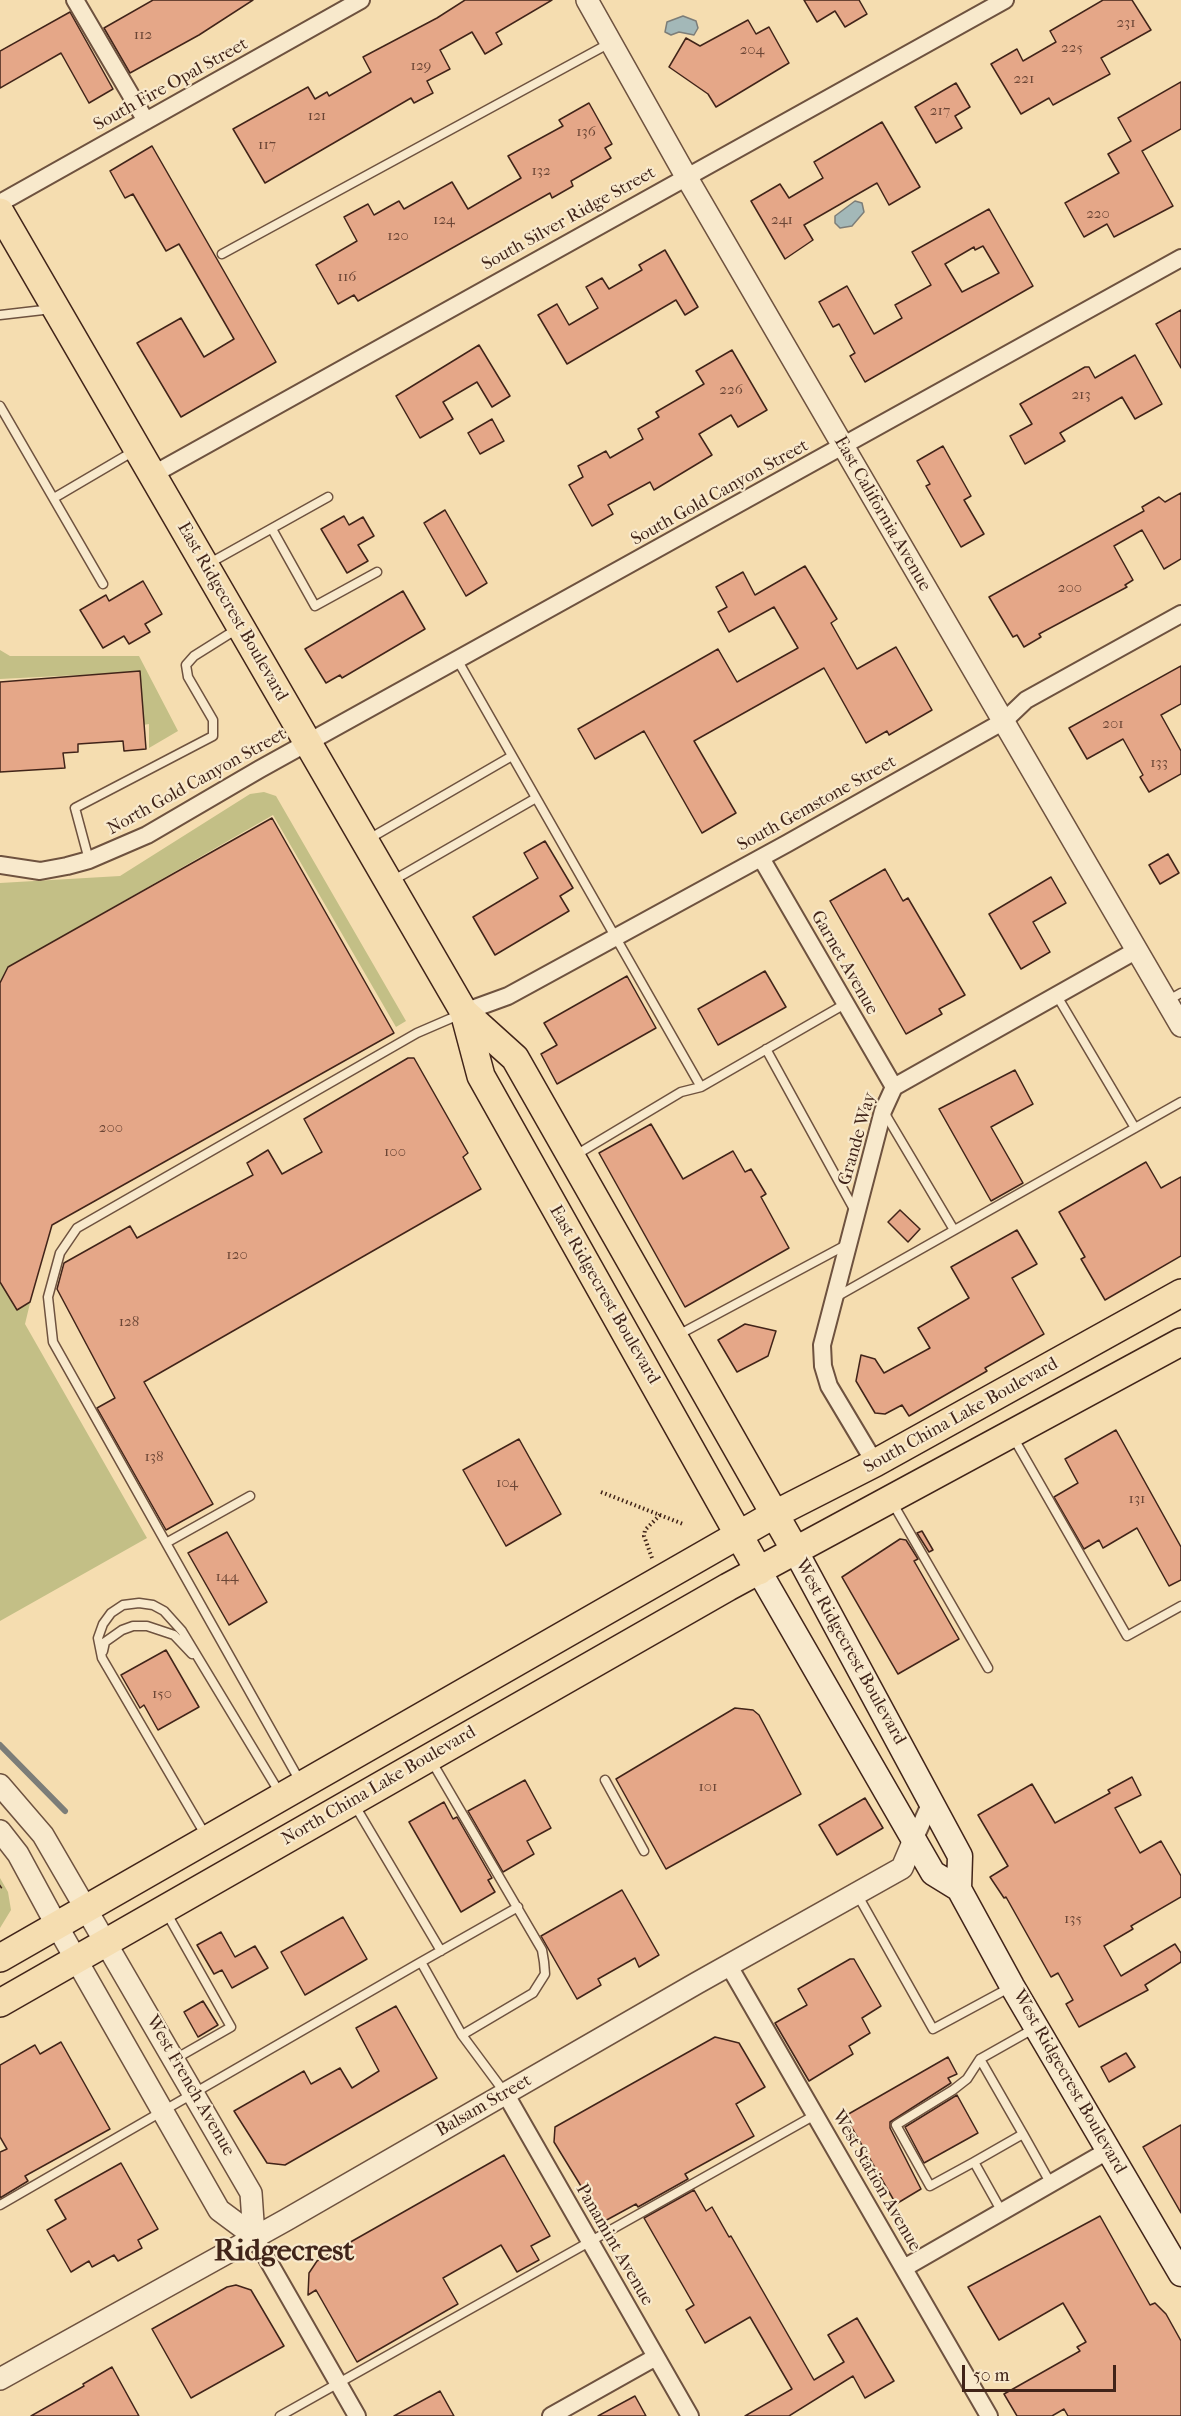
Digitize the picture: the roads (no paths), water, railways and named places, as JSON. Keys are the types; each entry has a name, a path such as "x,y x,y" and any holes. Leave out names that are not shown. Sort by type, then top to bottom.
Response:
{"main road":[{"name":"East Ridgecrest Boulevard","path":"0,212 464,1012 481,1076 759,1571"},
{"name":"East Ridgecrest Boulevard","path":"464,1012 515,1058 775,1514"},
{"name":"South China Lake Boulevard","path":"739,1536 775,1514 875,1463 1181,1293"},
{"path":"759,1571 1181,1342"},
{"name":"West Ridgecrest Boulevard","path":"775,1514 932,1800 960,1857 959,1889"},
{"path":"0,1958 739,1536"},
{"name":"West Ridgecrest Boulevard","path":"759,1571 933,1873 959,1889 1012,1986 1181,2274"},
{"name":"North China Lake Boulevard","path":"0,2003 429,1756 759,1571"},
{"path":"259,1855 262,1840 276,1822 369,1766 378,1756 381,1740"}],"street":[{"path":"75,0 146,121"},
{"name":"South Fire Opal Street","path":"0,203 361,0"},
{"name":"East California Avenue","path":"587,0 687,178 1137,950 1174,997 1181,1026"},
{"name":"South Silver Ridge Street","path":"152,475 1005,0"},
{"name":"South Gold Canyon Street","path":"308,744 1181,258"},
{"name":"South Gemstone Street","path":"464,1012 508,996 616,938 1004,721 1026,700 1181,614"},
{"name":"North Gold Canyon Street","path":"0,866 40,871 89,860 147,835 308,744"},
{"name":"Garnet Avenue","path":"760,858 894,1087"},
{"name":"Grande Way","path":"875,1463 829,1386 823,1366 822,1345 884,1112 894,1087 1137,950"},
{"name":"West French Avenue","path":"0,1785 43,1835 251,2193 254,2236"},
{"name":"Balsam Street","path":"0,2379 902,1868 932,1800"},
{"name":"West French Avenue","path":"0,1831 18,1854 219,2210 254,2236 357,2416"},
{"name":"West Station Avenue","path":"729,1966 989,2416"},
{"name":"Panamint Avenue","path":"505,2093 690,2416"},
{"path":"903,2268 1109,2150"},
{"path":"551,2416 656,2357"}],"lane":[{"path":"222,254 610,42"},
{"path":"0,315 56,308"},
{"path":"0,406 103,584"},
{"path":"54,498 137,449"},
{"path":"205,566 328,497"},
{"path":"272,529 315,606 377,572"},
{"path":"89,860 75,808 213,736 213,720 188,677 186,665 194,656 241,628"},
{"path":"458,661 701,1087"},
{"path":"364,841 512,756"},
{"path":"389,883 536,798"},
{"path":"1057,996 1135,1128"},
{"path":"572,1158 681,1092 701,1087 845,1004"},
{"path":"293,1792 166,1544 53,1342 48,1297 60,1253 77,1228 417,1034 464,1012"},
{"path":"766,1049 857,1214"},
{"path":"835,1297 1181,1102"},
{"path":"884,1112 954,1230"},
{"path":"675,1337 849,1244"},
{"path":"1011,1434 1127,1636 1181,1606"},
{"path":"166,1544 250,1496"},
{"path":"890,1499 988,1668"},
{"path":"208,1840 102,1658 99,1638 103,1624 111,1613 123,1605 139,1603 153,1605 164,1611 182,1632 207,1673 293,1792"},
{"path":"102,1658 105,1642 133,1626 147,1626 174,1635 207,1673"},
{"path":"429,1756 542,1950 544,1974 533,1993 462,2035"},
{"path":"605,1780 644,1851"},
{"path":"352,1800 441,1951"},
{"path":"857,1894 933,2029 1012,1986"},
{"path":"0,2205 518,1907"},
{"path":"165,1909 231,2027 175,2060"},
{"path":"421,1962 462,2035 505,2093"},
{"path":"1023,2134 930,2186 896,2125 967,2079 980,2059 1036,2027"},
{"path":"980,2059 1051,2184"},
{"path":"280,2416 815,2115"},
{"path":"974,2162 1002,2212"}],"waterway":[{"path":"0,1745 65,1811"}],"district":[{"name":"Ridgecrest","path":"284,2253"}]}
